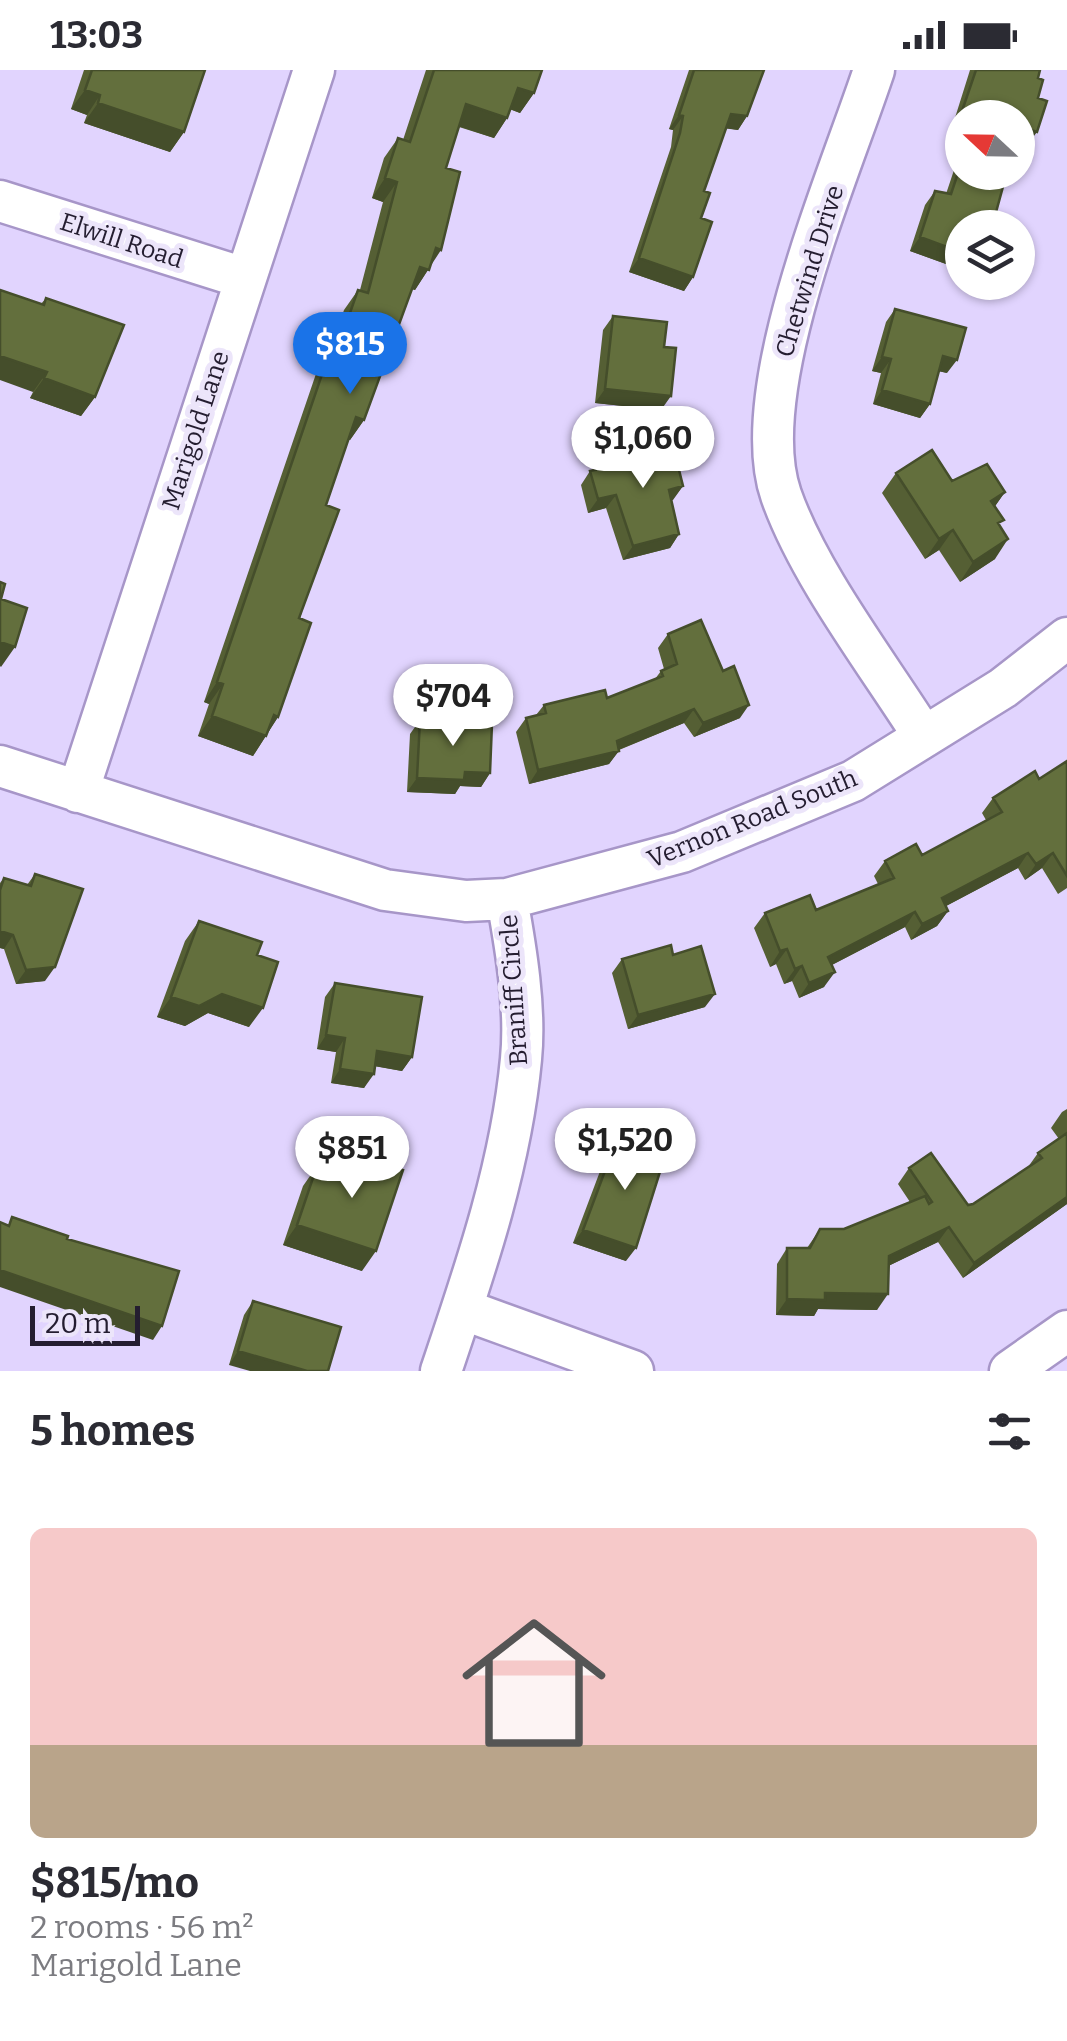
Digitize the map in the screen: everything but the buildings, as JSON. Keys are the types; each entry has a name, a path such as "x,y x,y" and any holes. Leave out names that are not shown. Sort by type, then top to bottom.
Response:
{"street":[{"name":"Marigold Lane","path":"78,792 314,70"},
{"name":"Chetwind Drive","path":"874,70 785,338 773,400 773,453 780,492 798,534 924,737"},
{"name":"Elwill Road","path":"0,201 244,278"},
{"name":"Vernon Road South","path":"0,766 385,890 466,901 507,899 682,852 852,781 1003,688 1067,638"},
{"name":"Braniff Circle","path":"441,1371 508,1152 522,1055 515,942 507,899"},
{"path":"462,1310 633,1371"},
{"path":"1010,1371 1067,1331"}]}
